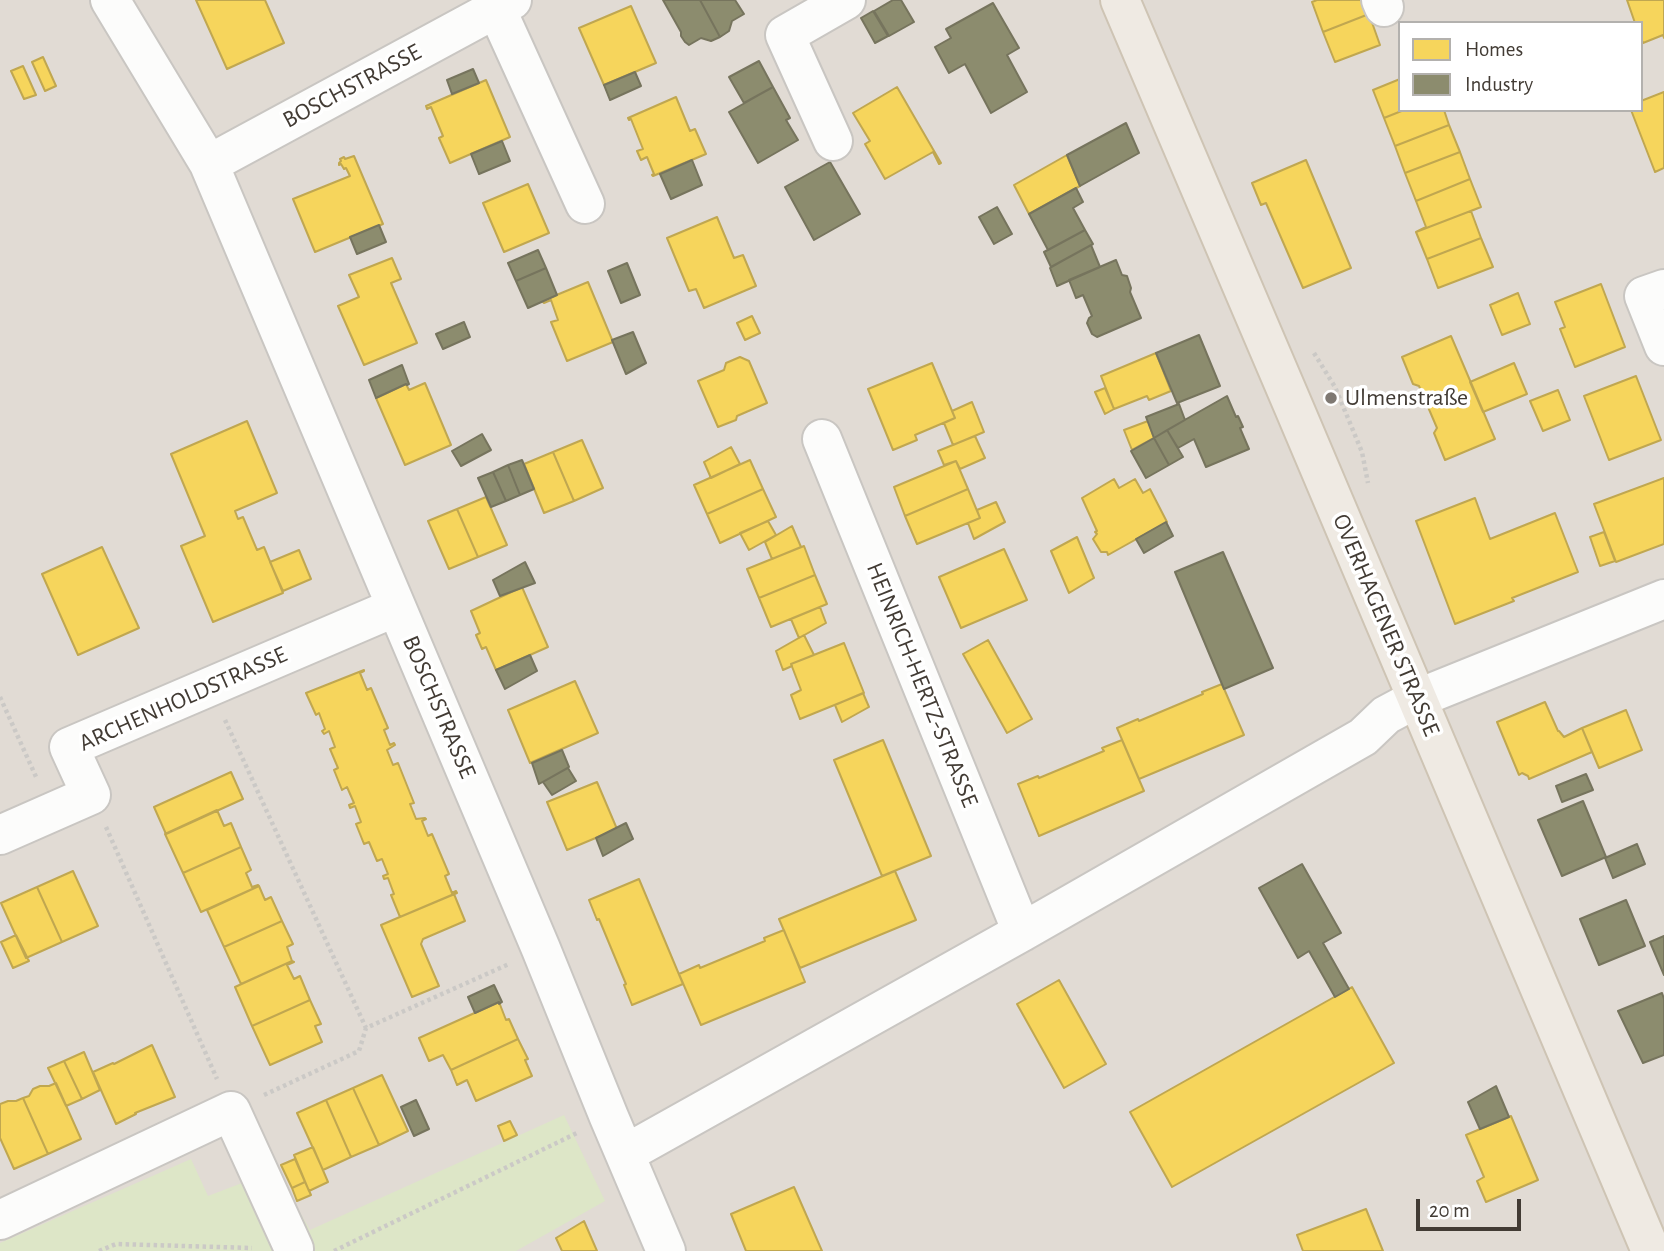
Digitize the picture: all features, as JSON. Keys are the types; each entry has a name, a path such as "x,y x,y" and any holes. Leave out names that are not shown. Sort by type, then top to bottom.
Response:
{"main road":[{"name":"OVERHAGENER STRASSE","path":"1120,0 1651,1251"}],"street":[{"name":"BOSCHSTRASSE","path":"110,0 208,164 666,1251"},
{"path":"833,141 785,35 846,0"},
{"name":"BOSCHSTRASSE","path":"208,164 504,4 585,204"},
{"path":"1664,289 1644,296 1664,346"},
{"name":"HEINRICH-HERTZ-STRASSE","path":"822,439 1022,932"},
{"path":"625,1154 1363,737 1386,715 1416,699 1664,598"},
{"name":"ARCHENHOLDSTRASSE","path":"91,794 69,747 396,607"},
{"path":"0,835 91,794"},
{"path":"0,1220 231,1111 294,1249"}],"path":[{"path":"91,794 231,1111 359,1051 366,1028 210,686"},
{"path":"0,696 51,812"},
{"path":"366,1028 541,949"},
{"path":"334,1251 609,1117"},
{"path":"99,1251 116,1244 294,1249"}],"shaded area":[{"path":"0,0 1664,0 1664,1251 0,1251"}],"green space":[{"path":"564,1115 605,1201 516,1251 0,1251 0,1243 191,1159 208,1196 276,1170 310,1230"}],"building: Homes":[{"path":"196,0 265,0 284,43 227,69"},
{"path":"1363,0 1369,14 1323,32 1312,2"},
{"path":"1627,0 1664,0 1664,38 1663,35 1643,43 1643,21 1634,21"},
{"path":"631,6 656,63 604,85 579,28"},
{"path":"1369,14 1380,45 1335,62 1323,32"},
{"path":"43,57 56,86 45,91 32,62"},
{"path":"23,66 36,95 24,99 11,71"},
{"path":"486,80 510,137 450,163 439,138 443,136 431,107 427,109 426,106"},
{"path":"1398,80 1399,112 1384,118 1373,90"},
{"path":"897,87 941,163 939,164 933,152 885,179 865,144 870,141 853,113"},
{"path":"1664,92 1664,168 1655,172 1632,112 1643,112 1643,100"},
{"path":"676,97 690,131 695,129 706,154 653,176 647,157 641,160 637,151 643,149 631,119 628,118"},
{"path":"1399,112 1445,112 1449,125 1395,146 1384,118"},
{"path":"1449,125 1460,152 1405,173 1395,146"},
{"path":"1460,152 1470,179 1416,201 1405,173"},
{"path":"1067,155 1080,186 1029,214 1014,185"},
{"path":"354,156 383,224 315,252 293,199 350,176 346,168 339,163 344,157"},
{"path":"1306,160 1351,268 1303,288 1266,203 1261,205 1252,183"},
{"path":"1470,179 1481,207 1416,232 1426,227 1416,201"},
{"path":"528,184 549,233 504,252 483,203"},
{"path":"1481,207 1471,211 1481,238 1427,259 1416,232"},
{"path":"717,217 734,258 743,255 756,286 704,308 696,289 689,291 667,238"},
{"path":"1481,238 1493,267 1438,288 1427,259"},
{"path":"392,258 401,279 391,283 417,343 364,365 338,306 359,297 349,275"},
{"path":"588,282 613,342 567,361 551,322 558,320 551,300 544,303 542,301"},
{"path":"1601,284 1625,347 1575,367 1560,329 1565,327 1555,302"},
{"path":"1518,293 1530,324 1502,335 1490,305"},
{"path":"752,316 760,333 745,340 737,323"},
{"path":"1451,336 1495,439 1445,460 1434,433 1437,428 1419,386 1413,384 1402,357"},
{"path":"1156,353 1171,391 1149,400 1147,396 1114,409 1101,376"},
{"path":"740,357 749,361 767,403 718,427 698,381 724,370 726,363"},
{"path":"932,363 955,418 915,435 917,440 893,450 868,389"},
{"path":"1514,363 1527,394 1483,412 1470,382"},
{"path":"1636,376 1661,440 1609,460 1584,396"},
{"path":"425,383 451,445 405,465 376,398 406,384 409,390"},
{"path":"1105,388 1114,409 1105,414 1095,392"},
{"path":"1558,390 1570,420 1543,431 1530,401"},
{"path":"972,402 984,432 953,445 944,423 955,418 952,411"},
{"path":"247,421 277,493 235,511 238,519 243,517 257,550 264,547 283,593 213,622 181,546 205,536 171,454"},
{"path":"1148,421 1154,438 1132,450 1124,430"},
{"path":"975,436 985,458 960,469 956,461 944,465 938,451"},
{"path":"582,440 603,488 574,501 553,452"},
{"path":"731,447 740,464 711,478 704,462"},
{"path":"553,452 574,501 544,513 524,464"},
{"path":"750,460 763,489 707,514 694,485"},
{"path":"956,461 968,489 905,516 894,487"},
{"path":"1664,478 1664,544 1616,562 1594,504"},
{"path":"1114,479 1119,488 1135,479 1143,493 1150,489 1167,522 1108,555 1107,552 1101,552 1093,539 1097,531 1082,498"},
{"path":"763,489 776,517 720,543 707,514"},
{"path":"968,489 980,518 917,544 905,516"},
{"path":"486,497 507,545 478,557 457,509"},
{"path":"1475,498 1490,539 1555,513 1578,572 1455,624 1416,521"},
{"path":"996,502 1005,522 974,539 968,523 980,518 977,510"},
{"path":"457,509 478,557 449,569 428,521"},
{"path":"768,521 776,535 749,550 740,533"},
{"path":"792,526 801,547 772,559 765,542"},
{"path":"1604,532 1615,561 1600,566 1590,537"},
{"path":"1077,537 1094,578 1069,593 1051,551"},
{"path":"804,546 815,575 759,598 747,569"},
{"path":"102,547 139,628 78,655 42,574"},
{"path":"1004,549 1027,600 961,628 939,577"},
{"path":"299,550 311,579 283,591 270,562"},
{"path":"815,575 827,604 771,627 759,598"},
{"path":"522,587 548,647 496,670 486,647 482,649 476,635 480,633 471,611"},
{"path":"820,607 826,623 799,638 791,619"},
{"path":"804,635 814,655 783,670 776,651"},
{"path":"988,640 1032,719 1007,733 963,654"},
{"path":"844,643 864,693 800,719 791,695 801,690 791,664"},
{"path":"364,670 360,673 367,690 371,688 388,728 384,730 390,745 395,745 387,750 393,765 398,763 414,803 410,804 416,819 426,819 422,821 428,836 432,834 449,874 445,876 452,893 457,893 400,917 391,895 394,894 388,878 384,879 383,876 388,874 382,859 377,861 369,842 364,844 356,824 361,822 355,806 350,808 349,805 354,803 347,787 342,790 334,770 338,768 330,749 335,747 329,731 324,734 322,731 325,729 319,713 316,715 306,693"},
{"path":"575,681 598,733 530,763 508,710"},
{"path":"1222,684 1244,735 1139,779 1117,728"},
{"path":"863,693 869,707 842,722 835,705"},
{"path":"1545,702 1558,731 1564,737 1582,728 1592,752 1529,779 1522,773 1519,775 1497,722"},
{"path":"1626,710 1642,750 1599,768 1582,728"},
{"path":"883,740 931,856 882,876 834,760"},
{"path":"1122,740 1144,791 1039,836 1018,784 1104,751 1102,748"},
{"path":"231,772 243,799 166,834 154,807"},
{"path":"597,782 617,829 567,850 547,802"},
{"path":"217,810 224,826 231,823 241,847 183,873 165,834"},
{"path":"241,847 251,870 246,873 252,887 259,886 201,912 183,873"},
{"path":"73,871 98,926 62,942 37,887"},
{"path":"895,871 916,920 800,968 779,919"},
{"path":"639,879 683,984 632,1005 624,985 626,984 589,900"},
{"path":"259,886 265,900 271,897 282,921 224,947 207,910"},
{"path":"37,887 62,942 26,958 1,903"},
{"path":"454,894 465,921 423,939 421,944 439,986 412,997 381,925"},
{"path":"282,921 293,944 287,947 292,961 241,984 224,947"},
{"path":"784,930 805,982 701,1025 679,974 765,941 764,938"},
{"path":"16,935 29,961 13,968 1,942"},
{"path":"294,962 287,965 294,979 300,976 310,1000 252,1026 235,987"},
{"path":"1059,980 1106,1064 1064,1088 1017,1004"},
{"path":"1352,987 1394,1063 1172,1187 1130,1112"},
{"path":"310,1000 321,1024 315,1026 322,1042 270,1065 252,1026"},
{"path":"499,1002 518,1039 451,1070 443,1055 429,1061 419,1038"},
{"path":"518,1039 528,1059 525,1060 532,1076 476,1101 467,1080 457,1085 451,1070"},
{"path":"152,1045 175,1097 116,1124 93,1072"},
{"path":"84,1052 100,1090 82,1099 64,1061"},
{"path":"64,1061 82,1099 66,1106 48,1068"},
{"path":"382,1075 408,1131 379,1145 353,1088"},
{"path":"56,1083 81,1139 48,1154 23,1098 29,1096 33,1089"},
{"path":"353,1088 379,1145 351,1157 326,1100"},
{"path":"23,1098 48,1154 14,1169 0,1138 0,1104"},
{"path":"326,1100 351,1157 323,1170 297,1113"},
{"path":"1511,1116 1538,1180 1486,1202 1477,1181 1484,1177 1466,1135"},
{"path":"510,1121 517,1135 504,1141 498,1126"},
{"path":"313,1147 328,1182 309,1191 294,1155"},
{"path":"295,1159 305,1182 292,1188 281,1165"},
{"path":"305,1182 311,1195 297,1201 292,1188"},
{"path":"794,1187 822,1251 746,1251 731,1214"},
{"path":"1366,1209 1383,1251 1303,1251 1297,1235"},
{"path":"584,1221 597,1251 562,1251 556,1238"}],"building: Industry":[{"path":"663,0 700,0 720,37 711,41 701,38 689,45 681,36"},
{"path":"700,0 735,0 744,14 732,21 729,31 720,37"},
{"path":"893,0 901,0 914,22 889,36 874,11"},
{"path":"993,3 1019,48 1007,55 1027,92 991,113 965,64 949,73 935,47 951,38 946,29"},
{"path":"873,11 888,36 875,43 861,18"},
{"path":"759,61 773,87 744,103 729,77"},
{"path":"473,69 479,83 452,94 447,80"},
{"path":"635,72 641,86 610,100 604,85"},
{"path":"773,87 790,118 786,120 798,140 758,163 729,112"},
{"path":"1126,123 1139,153 1080,186 1067,155"},
{"path":"502,141 510,161 479,174 471,154"},
{"path":"692,160 702,185 671,199 660,174"},
{"path":"830,162 860,214 814,240 785,187"},
{"path":"1076,188 1083,202 1073,208 1085,230 1048,250 1029,214"},
{"path":"997,207 1012,234 994,244 979,217"},
{"path":"379,225 386,242 357,254 350,237"},
{"path":"1085,230 1093,244 1051,267 1044,252"},
{"path":"1091,245 1100,267 1057,286 1050,268"},
{"path":"538,250 546,268 516,281 508,263"},
{"path":"1116,260 1122,275 1127,276 1130,292 1141,318 1097,337 1092,334 1087,323 1092,316 1083,295 1076,298 1069,280"},
{"path":"627,263 640,295 621,303 608,271"},
{"path":"546,268 557,295 528,308 516,281"},
{"path":"464,322 470,337 443,349 436,334"},
{"path":"633,332 646,363 626,374 612,340"},
{"path":"1199,335 1220,386 1177,403 1156,353"},
{"path":"402,365 409,384 376,398 369,380"},
{"path":"1227,396 1243,427 1240,428 1249,449 1206,467 1194,439 1178,448 1167,430"},
{"path":"1179,404 1185,420 1154,438 1146,417"},
{"path":"1167,430 1183,457 1169,465 1154,438"},
{"path":"482,434 491,450 461,466 452,451"},
{"path":"1154,438 1169,465 1146,478 1131,451"},
{"path":"522,460 534,489 520,495 508,465"},
{"path":"508,465 520,495 506,501 493,472"},
{"path":"493,472 506,501 491,507 478,478"},
{"path":"1166,522 1173,536 1144,553 1136,539"},
{"path":"1223,552 1273,668 1224,689 1175,572"},
{"path":"525,562 535,583 500,596 493,580"},
{"path":"530,655 537,671 505,689 496,670"},
{"path":"562,750 569,767 539,784 532,763"},
{"path":"568,768 576,781 552,795 543,782"},
{"path":"1586,774 1593,790 1562,802 1556,786"},
{"path":"1583,801 1606,857 1562,876 1538,820"},
{"path":"626,823 633,839 603,856 596,838"},
{"path":"1637,844 1645,864 1613,878 1605,858"},
{"path":"1302,864 1341,933 1323,943 1349,989 1335,997 1309,951 1298,958 1259,888"},
{"path":"1626,900 1645,946 1599,965 1580,919"},
{"path":"1664,936 1664,975 1650,942"},
{"path":"494,985 502,1002 475,1013 468,997"},
{"path":"1662,993 1664,1055 1643,1063 1618,1011"},
{"path":"1496,1086 1509,1117 1480,1129 1468,1102"},
{"path":"416,1100 429,1129 414,1136 401,1107"}],"place":[{"name":"Ulmenstraße","path":"1331,398"}]}
